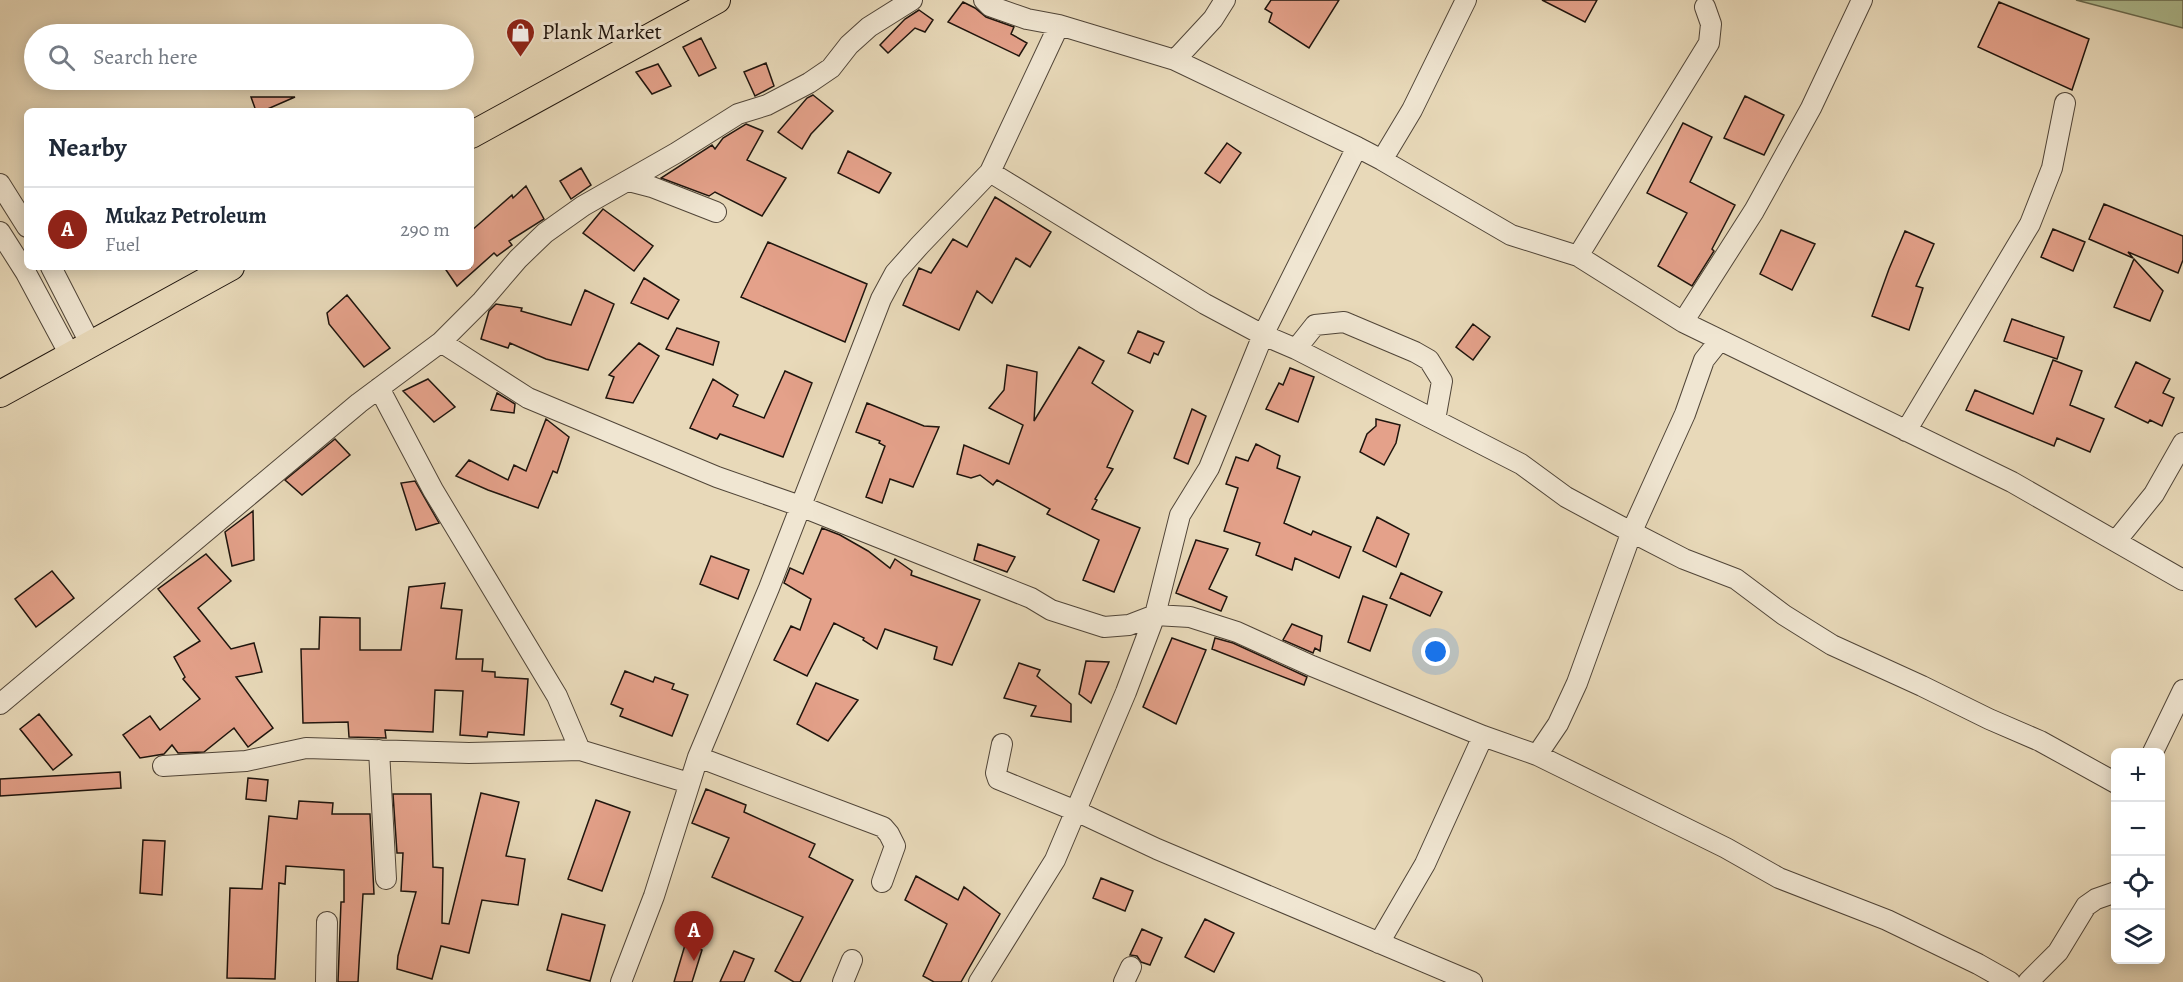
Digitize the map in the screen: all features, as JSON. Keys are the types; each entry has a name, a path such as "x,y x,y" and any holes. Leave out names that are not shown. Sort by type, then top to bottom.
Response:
{"main road":[{"path":"474,133 717,0"},
{"path":"0,394 226,270"}],"street":[{"path":"0,704 252,491 379,388 441,342 545,233 584,206 738,114 767,105 809,83 831,68 849,45 869,27 912,0"},
{"path":"984,0 990,6 1027,19 1059,25 1175,60 1357,147 1511,235 1578,256 1683,322 2012,482 2183,580"},
{"path":"1175,60 1213,20 1226,0"},
{"path":"1382,160 1412,110 1466,0"},
{"path":"1683,322 1754,211 1811,108 1862,0"},
{"path":"1578,256 1709,43 1711,24 1705,7"},
{"path":"621,982 654,896 698,758 769,588 881,299 895,273 990,172 1059,25"},
{"path":"1906,430 2030,224 2052,168 2065,103"},
{"path":"979,982 1055,860 1126,692 1155,615 1180,515 1209,468 1263,335 1357,147"},
{"path":"990,172 1205,304 1521,464 1566,497 1684,559 1736,579 1784,615 1832,645 2040,741 2111,781"},
{"path":"629,181 652,187 716,212"},
{"path":"0,184 24,222"},
{"path":"0,232 24,270"},
{"path":"24,270 80,350"},
{"path":"52,270 80,350"},
{"path":"1296,349 1315,325 1344,322 1415,352 1429,360 1442,381 1435,420"},
{"path":"1536,755 1558,724 1577,683 1632,531 1685,414 1704,360 1720,340"},
{"path":"441,342 528,398 717,477 800,506 1031,598 1051,610 1104,627 1129,625 1155,615 1190,617 1237,632 1312,666 1483,736 1536,755 1691,830 1779,878 1887,920 1969,959 2010,982"},
{"path":"379,388 433,489 557,696 580,750"},
{"path":"2116,541 2154,494 2183,443"},
{"path":"2155,748 2183,690"},
{"path":"1379,943 1425,864 1483,736"},
{"path":"1002,744 996,773 998,779 1076,811 1156,849 1472,982"},
{"path":"163,766 246,761 306,748 469,753 580,750 689,783"},
{"path":"379,750 386,879"},
{"path":"698,758 883,827 890,834 895,846 882,882"},
{"path":"2028,982 2058,952 2086,906 2111,893"},
{"path":"326,982 327,922"},
{"path":"843,982 852,960"}],"green space":[{"path":"2076,0 2183,0 2183,28"}],"building":[{"path":"1271,0 1339,0 1309,48 1269,22 1272,13 1265,9"},
{"path":"1542,0 1597,0 1585,22"},
{"path":"963,2 986,17 1014,27 1011,34 1027,43 1019,56 948,22"},
{"path":"1999,2 2089,39 2072,90 1978,47"},
{"path":"919,10 933,20 925,32 915,28 888,53 880,45 905,19"},
{"path":"701,38 716,68 699,76 683,47"},
{"path":"766,63 774,86 755,96 744,72"},
{"path":"658,64 671,86 652,94 636,72"},
{"path":"813,95 833,111 811,134 802,149 778,132 807,98"},
{"path":"1745,96 1784,115 1764,155 1724,138"},
{"path":"251,97 295,97 270,108 255,108"},
{"path":"1683,123 1712,137 1690,182 1735,205 1712,249 1714,251 1692,286 1658,266 1687,213 1647,193"},
{"path":"746,124 763,131 747,160 786,178 762,216 715,192 709,196 661,178 712,145 715,149 723,138"},
{"path":"1227,143 1241,153 1220,183 1205,173"},
{"path":"848,151 891,173 879,193 838,173"},
{"path":"581,168 591,185 571,199 560,181"},
{"path":"526,186 544,219 509,241 512,245 497,256 494,253 457,286 446,270 474,270 474,228 512,195 513,198"},
{"path":"995,197 1051,232 1030,267 1016,258 992,303 977,291 959,330 903,305 919,268 931,273 953,239 967,247"},
{"path":"2104,204 2183,236 2183,260 2178,273 2128,252 2133,258 2089,239"},
{"path":"603,209 653,246 634,271 583,233"},
{"path":"2053,229 2085,242 2073,271 2041,257"},
{"path":"1781,230 1815,244 1792,290 1760,274"},
{"path":"1905,231 1934,244 1916,286 1923,288 1909,330 1872,316"},
{"path":"768,242 867,284 845,342 741,297"},
{"path":"2134,259 2163,291 2150,321 2114,307"},
{"path":"644,278 679,300 668,319 631,303"},
{"path":"585,290 614,304 588,370 546,359 510,343 508,348 481,339 489,311 496,304 522,308 521,311 571,325"},
{"path":"347,295 390,348 364,367 329,324 327,313"},
{"path":"2012,319 2064,337 2057,359 2004,341"},
{"path":"1473,324 1490,337 1473,360 1456,347"},
{"path":"677,328 719,342 713,365 666,349"},
{"path":"1138,331 1164,342 1158,355 1154,353 1150,363 1128,353"},
{"path":"639,343 659,356 633,403 606,398 614,377 609,375"},
{"path":"1079,347 1104,361 1092,383 1133,411 1107,467 1113,469 1095,499 1097,500 1092,509 1140,528 1114,592 1083,580 1099,540 1047,514 1050,509 997,480 993,485 980,475 971,478 957,474 964,445 1009,464 1023,425 989,408 1004,390 1007,365 1037,372 1034,421"},
{"path":"2053,360 2082,371 2070,405 2104,419 2090,452 2057,438 2054,446 1966,410 1975,390 2033,414"},
{"path":"2136,362 2170,379 2163,393 2174,398 2162,426 2150,420 2148,423 2115,407"},
{"path":"1290,368 1314,377 1298,422 1266,409 1279,383 1283,385"},
{"path":"785,371 812,383 783,457 720,434 717,439 690,428 713,379 738,395 733,406 764,418"},
{"path":"428,379 455,407 434,422 403,391"},
{"path":"497,393 515,404 514,413 491,410"},
{"path":"867,403 924,426 939,427 913,487 890,479 882,503 866,497 885,446 879,443 880,441 856,432"},
{"path":"1192,409 1206,416 1188,464 1174,458"},
{"path":"546,419 569,437 557,473 553,471 538,508 456,476 469,460 508,480 514,465 526,471"},
{"path":"1376,419 1400,425 1396,443 1384,465 1360,452 1367,434 1376,426"},
{"path":"335,439 350,455 302,495 285,480"},
{"path":"1256,444 1280,456 1277,468 1300,477 1284,523 1311,535 1313,531 1351,547 1339,578 1295,558 1292,570 1256,555 1260,543 1224,531 1238,488 1226,484 1236,457 1248,461"},
{"path":"415,481 439,523 416,530 401,483"},
{"path":"253,511 254,560 232,566 225,532"},
{"path":"1377,517 1409,534 1396,567 1363,551"},
{"path":"822,528 868,551 890,568 895,559 912,571 911,575 980,600 952,665 934,659 937,647 885,629 877,649 863,640 864,638 834,623 807,676 774,660 791,626 800,630 811,599 784,583 790,568 803,574"},
{"path":"1196,540 1228,549 1209,589 1227,597 1221,611 1176,593"},
{"path":"978,544 1015,557 1007,572 974,560"},
{"path":"206,554 231,581 198,608 231,649 254,643 262,672 236,677 273,728 248,747 234,728 204,752 178,753 172,745 164,754 140,758 123,735 150,716 160,730 200,699 183,679 185,677 174,657 200,641 158,589"},
{"path":"711,556 749,570 738,599 700,584"},
{"path":"52,571 74,598 36,627 15,599"},
{"path":"1401,573 1442,592 1430,616 1390,598"},
{"path":"445,583 441,608 462,610 456,659 483,659 482,671 495,672 495,677 528,679 524,735 488,732 487,737 460,735 463,691 435,690 433,732 385,730 386,738 349,737 348,722 303,723 301,649 319,649 320,617 360,618 360,650 401,650 409,587"},
{"path":"1363,596 1387,605 1370,651 1348,642"},
{"path":"1292,624 1322,636 1320,651 1315,648 1313,653 1283,640"},
{"path":"1172,638 1206,650 1176,724 1143,707"},
{"path":"1215,638 1233,643 1307,677 1304,685 1212,649"},
{"path":"1086,661 1109,662 1091,703 1079,694"},
{"path":"1019,663 1040,670 1037,676 1071,704 1071,722 1031,716 1036,706 1004,698"},
{"path":"625,671 653,682 655,677 674,684 672,689 688,695 672,736 620,716 623,709 611,704"},
{"path":"816,683 858,700 828,741 797,724"},
{"path":"39,714 72,755 53,770 20,729"},
{"path":"120,772 121,788 0,796 0,779"},
{"path":"248,778 268,780 266,801 246,799"},
{"path":"706,789 746,805 744,812 815,844 809,857 853,880 800,982 794,982 775,971 803,917 712,877 729,838 692,823"},
{"path":"481,793 519,802 506,856 525,859 518,905 482,900 469,953 441,946 432,979 397,969 398,956 416,892 401,891 403,853 397,853 393,794 431,794 433,867 443,868 442,923 449,924"},
{"path":"596,800 630,812 602,891 568,879"},
{"path":"299,801 333,803 332,814 370,814 374,894 363,894 358,982 338,982 344,870 286,866 285,884 279,883 275,979 227,978 230,888 262,889 269,816 297,819"},
{"path":"143,840 165,841 162,895 140,893"},
{"path":"916,876 958,900 964,887 1000,914 961,982 934,982 923,976 947,924 905,900"},
{"path":"1101,878 1133,891 1125,911 1093,898"},
{"path":"562,914 605,925 590,981 547,970"},
{"path":"1205,919 1234,933 1214,972 1185,957"},
{"path":"1142,929 1162,938 1150,965 1141,962 1137,956 1130,955"},
{"path":"685,945 702,950 692,982 674,982"},
{"path":"734,951 754,959 744,982 720,982"}],"place":[{"name":"Plank Market","path":"521,58"},
{"name":"Mukaz Petroleum","path":"694,961"}]}
